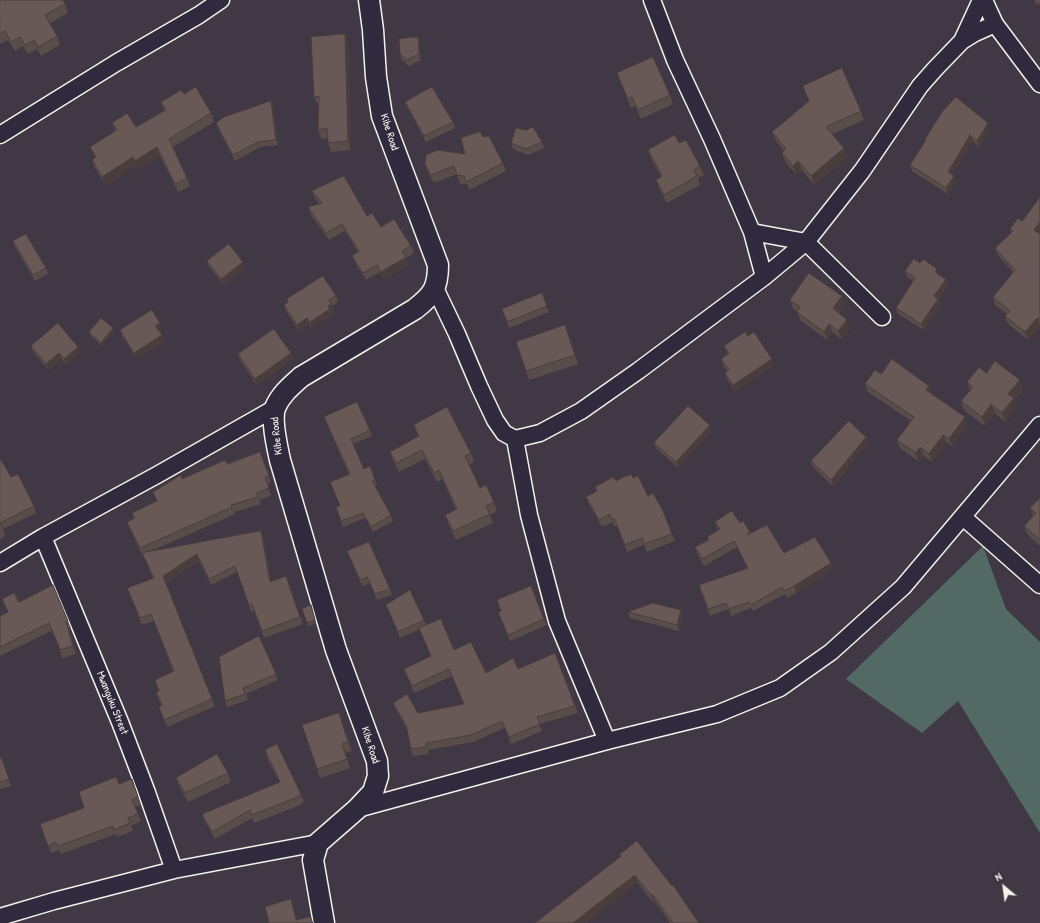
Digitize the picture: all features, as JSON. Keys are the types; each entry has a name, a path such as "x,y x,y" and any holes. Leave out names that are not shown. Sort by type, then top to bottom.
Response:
{"street":[{"path":"0,135 116,63 199,15 221,0"},
{"name":"Kibe Road","path":"318,843 358,809 373,792 378,776 377,761 336,650 280,460 274,429 275,408 286,391 301,377 415,309 427,300 435,288 438,278 438,265 382,116 376,77 369,0"},
{"path":"652,0 675,60 752,232 764,277"},
{"path":"982,0 995,24 1040,84"},
{"path":"962,41 982,0"},
{"path":"435,288 495,420 504,433 515,438 540,433 581,411 638,371 764,277 806,242 862,171 920,86 947,55 962,41 995,24"},
{"path":"752,232 806,242 882,317"},
{"path":"0,563 43,537 157,475 275,408"},
{"path":"358,809 607,741 717,714 780,688 831,652 903,587 1040,424"},
{"path":"515,438 529,515 557,622 607,741"},
{"path":"963,516 1040,585"},
{"name":"Mwanguku Street","path":"43,537 123,729 174,870"},
{"path":"0,917 54,901 174,870 318,843 313,860 324,923"}],"green space":[{"path":"983,546 1006,609 1040,642 1040,833 958,701 922,733 846,679"}],"building":[{"path":"0,0 63,0 65,4 45,15 57,36 38,47 34,40 25,45 20,37 11,42 5,31 0,34"},
{"path":"345,34 348,141 328,143 327,128 318,130 319,96 314,97 311,37"},
{"path":"418,37 419,54 407,60 400,54 399,39"},
{"path":"653,57 670,95 638,110 632,97 628,99 617,73"},
{"path":"842,68 861,111 826,127 844,148 811,176 798,161 793,166 782,153 786,149 772,132 809,101 803,86"},
{"path":"196,87 211,113 169,139 187,178 175,184 157,147 135,161 133,157 102,177 92,160 96,157 90,147 117,130 112,123 127,113 136,127 166,110 161,102 181,90 184,94"},
{"path":"432,87 453,122 424,136 405,102"},
{"path":"956,97 988,123 977,141 970,135 948,172 954,176 946,188 910,165 942,112"},
{"path":"271,101 276,140 258,142 233,155 216,123 224,117"},
{"path":"533,127 542,142 526,149 511,143 516,128 526,130"},
{"path":"480,132 483,137 489,136 503,163 466,182 464,176 457,175 454,166 431,175 425,164 426,155 437,150 465,154 461,138"},
{"path":"675,135 679,143 686,140 700,166 694,170 697,176 664,195 656,180 662,176 648,150"},
{"path":"344,176 367,216 372,213 381,227 394,219 411,246 402,251 406,257 381,272 377,265 363,273 352,256 359,251 342,224 326,233 308,207 322,203 312,191"},
{"path":"1040,197 1040,222 1034,230 1040,234 1040,320 1037,318 1025,332 1005,316 1010,311 993,297 1015,270 995,248 1013,231 1010,229 1018,218 1022,221"},
{"path":"26,234 46,268 33,275 13,241"},
{"path":"229,244 243,262 221,279 207,261"},
{"path":"914,259 920,263 923,259 937,269 935,272 946,279 934,296 938,299 921,324 896,308 915,278 905,271"},
{"path":"809,273 842,296 833,308 847,320 838,331 829,324 824,332 797,312 800,307 790,300"},
{"path":"323,276 336,296 329,300 331,304 328,306 330,309 310,322 307,318 297,325 284,305 288,302 287,299"},
{"path":"542,293 547,306 507,322 502,309"},
{"path":"152,310 160,323 155,326 162,335 134,353 120,330"},
{"path":"101,318 113,328 101,343 89,332"},
{"path":"58,323 78,347 64,359 59,353 46,364 31,346"},
{"path":"565,325 575,355 526,371 516,342"},
{"path":"274,329 291,353 255,379 238,354"},
{"path":"745,332 748,336 754,332 772,359 733,385 725,373 729,370 721,359 729,353 724,346"},
{"path":"892,359 929,386 926,390 965,417 949,439 943,435 929,454 920,447 916,453 897,440 914,417 865,384 875,370 881,374"},
{"path":"995,361 1020,380 1008,394 1014,398 1002,413 991,404 982,417 961,401 973,387 967,382 979,367 986,373"},
{"path":"357,402 370,430 351,439 364,469 370,466 375,480 372,481 391,515 371,527 363,513 341,521 336,507 340,506 330,482 350,474 324,417"},
{"path":"688,406 710,425 676,462 654,443"},
{"path":"447,407 471,453 465,456 480,488 486,485 494,502 486,506 490,514 453,531 445,515 457,509 439,470 434,473 422,450 396,463 390,452 419,436 414,425"},
{"path":"849,421 866,437 831,480 811,461"},
{"path":"260,452 269,476 265,477 269,488 257,493 258,497 231,505 232,507 140,548 127,522 135,518 132,513 157,501 153,492 181,475 182,479 225,460 227,464"},
{"path":"0,458 11,477 18,474 34,506 0,523"},
{"path":"631,474 633,478 638,476 648,496 653,493 663,511 672,534 644,544 642,538 625,545 614,518 612,519 610,514 599,520 586,497 597,491 595,487 613,477 616,481"},
{"path":"1040,498 1040,540 1024,526 1036,513 1030,508"},
{"path":"732,511 740,523 743,521 750,532 747,535 767,525 784,553 815,537 831,563 794,586 784,591 782,587 751,605 749,602 729,609 726,603 708,609 699,585 748,568 734,541 702,559 695,547 709,540 707,537 720,529 715,522"},
{"path":"0,523 3,529 0,530"},
{"path":"261,531 270,582 286,576 300,617 262,631 252,604 249,605 235,566 209,579 197,554 163,576 212,699 164,720 159,707 162,705 156,692 159,691 155,680 174,671 151,614 140,618 127,588 154,578 142,553"},
{"path":"369,542 390,589 375,594 367,577 360,580 347,551"},
{"path":"53,585 68,621 66,622 73,646 60,650 49,623 0,647 0,616 8,612 2,599 14,593 19,602"},
{"path":"531,586 544,619 508,635 498,612 501,611 497,600"},
{"path":"410,590 424,620 398,632 386,605"},
{"path":"653,603 681,610 677,625 628,612"},
{"path":"311,605 315,620 307,623 302,609"},
{"path":"441,619 454,650 471,642 486,673 513,658 518,669 555,653 575,706 537,717 540,724 509,737 502,721 471,735 426,743 426,747 411,749 406,725 393,703 407,694 418,713 464,704 449,669 412,686 404,669 431,656 419,628"},
{"path":"259,636 276,674 243,688 245,694 225,701 219,657"},
{"path":"339,713 348,742 342,744 347,759 317,769 302,725"},
{"path":"277,744 301,794 299,795 300,796 252,815 250,810 212,832 202,814 280,782 265,750"},
{"path":"217,754 228,773 185,793 176,778"},
{"path":"0,757 9,779 0,782"},
{"path":"116,777 119,784 132,779 138,797 132,800 138,814 128,818 130,823 114,830 113,826 58,846 56,842 48,846 40,824 84,808 79,792"},
{"path":"637,841 672,886 673,885 699,923 673,923 652,894 651,895 635,875 573,923 535,923 621,856 619,855"},
{"path":"291,899 296,920 310,917 313,923 269,923 265,907"}]}
